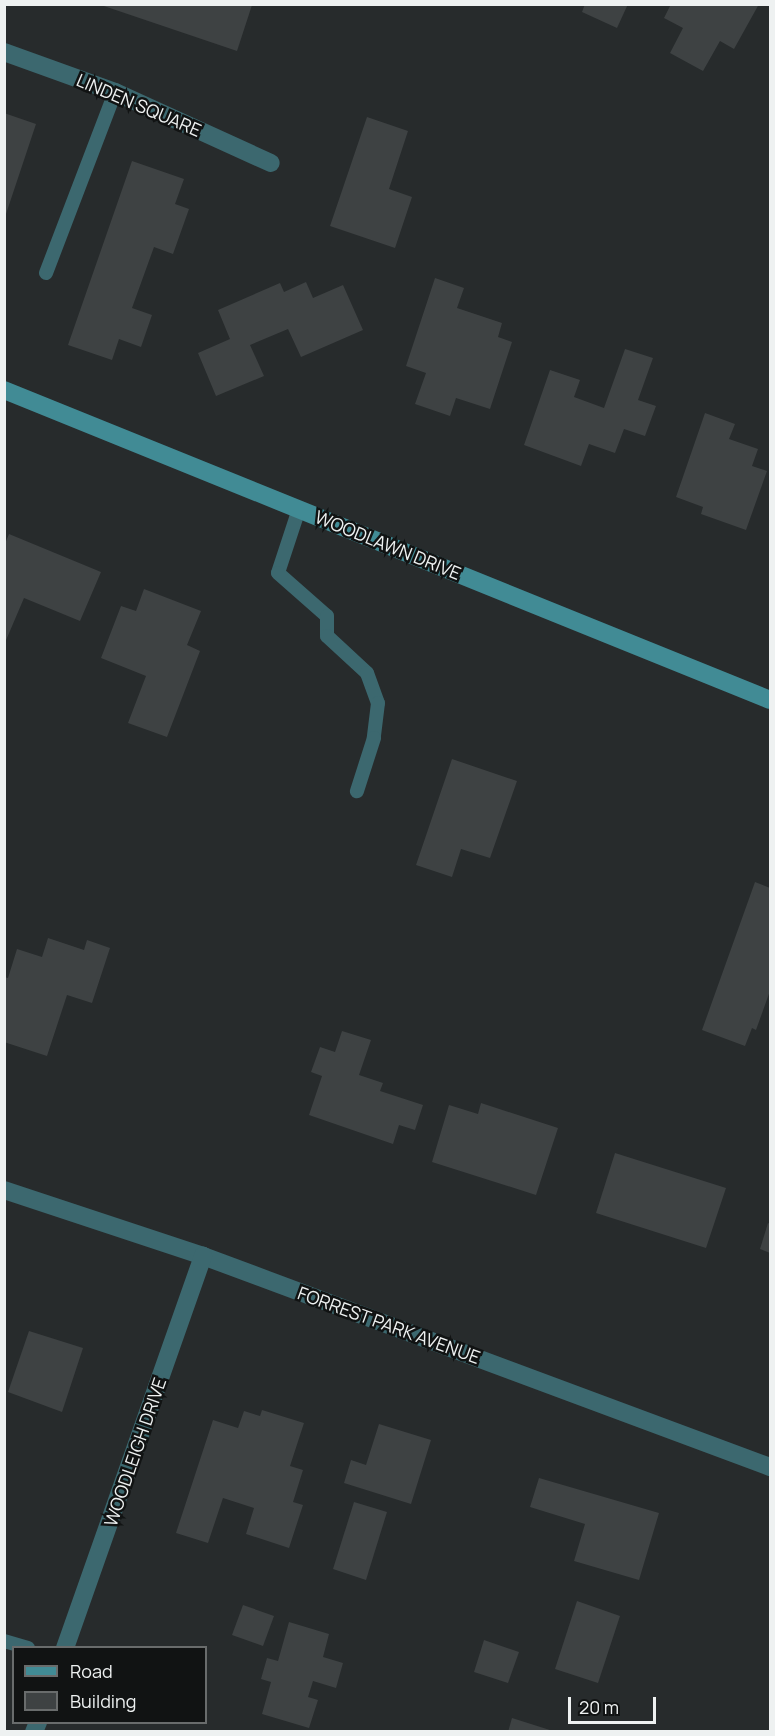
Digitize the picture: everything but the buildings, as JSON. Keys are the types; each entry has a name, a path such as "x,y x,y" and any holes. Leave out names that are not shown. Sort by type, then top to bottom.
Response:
{"main road":[{"name":"WOODLAWN DRIVE","path":"4,390 771,700"}],"street":[{"name":"LINDEN SQUARE","path":"4,52 115,92 271,163"},
{"name":"FORREST PARK AVENUE","path":"4,1190 203,1256 771,1467"},
{"name":"WOODLEIGH DRIVE","path":"65,1646 203,1256"}],"lane":[{"path":"46,273 115,92"},
{"path":"299,509 278,573 327,616 327,636 367,673 378,703 376,728 357,791"},
{"path":"4,1641 24,1646"}]}
